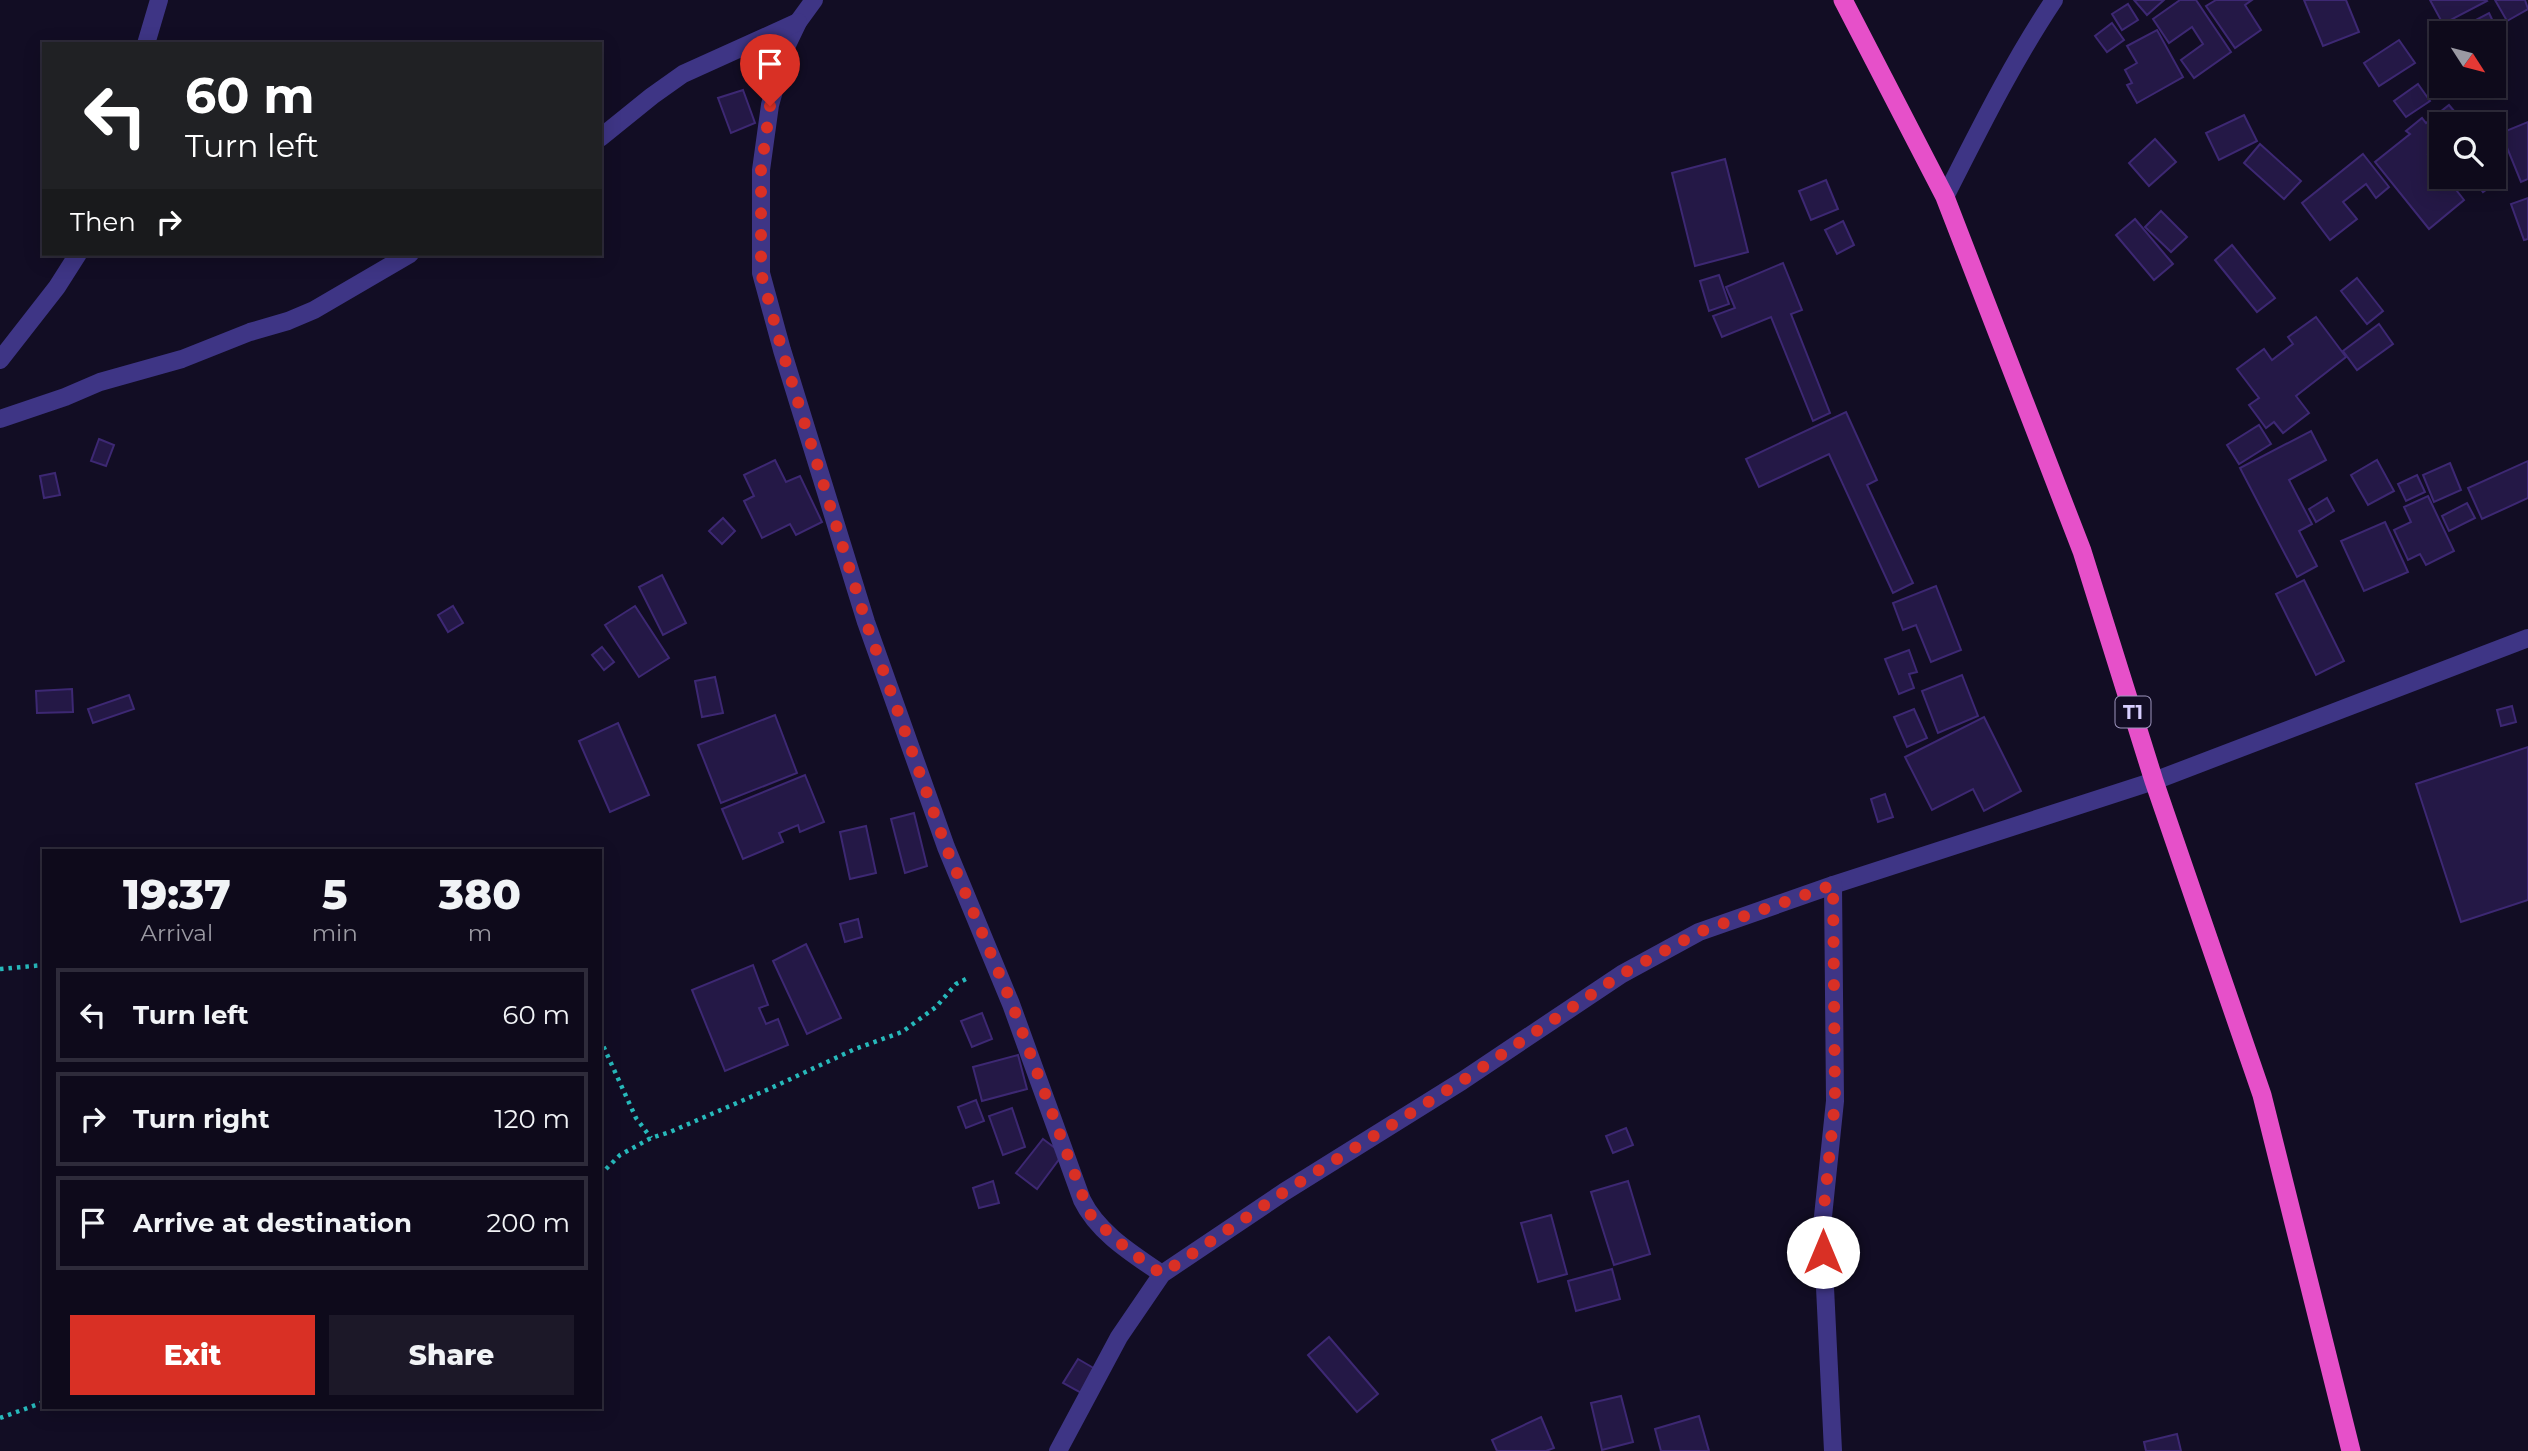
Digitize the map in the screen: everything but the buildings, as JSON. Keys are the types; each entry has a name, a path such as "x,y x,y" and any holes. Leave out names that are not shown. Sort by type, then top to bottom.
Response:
{"highway":[{"name":"T1","path":"1843,0 1945,197 2082,551 2154,781 2262,1095 2351,1451"}],"street":[{"path":"147,42 159,0"},
{"path":"814,0 798,22 786,47 770,106 761,170 761,273 782,350 866,622 946,847 995,963 1089,1213 1129,1251 1162,1274"},
{"path":"1945,197 1990,108 2053,0"},
{"path":"602,136 683,74 798,22"},
{"path":"0,360 18,340 77,256"},
{"path":"0,419 100,382 182,359 250,332 288,321 314,310 407,256"},
{"path":"1058,1451 1119,1338 1162,1274 1284,1192 1462,1081 1622,974 1699,932 1833,885 2154,781 2528,638"},
{"path":"1833,885 1835,1101 1822,1226 1833,1451"}],"path":[{"path":"602,1173 620,1155 651,1138 720,1111 855,1049 902,1032 936,1007 956,984 995,963"},
{"path":"0,969 42,965"},
{"path":"602,1043 636,1118 651,1138"},
{"path":"0,1418 42,1403"}],"route":[{"path":"770,106 761,170 761,273 782,350 866,622 946,847 1012,1004 1082,1200 1103,1229 1162,1274 1284,1192 1462,1081 1622,974 1699,932 1833,885 1835,1101 1822,1226 1823,1252"}]}
